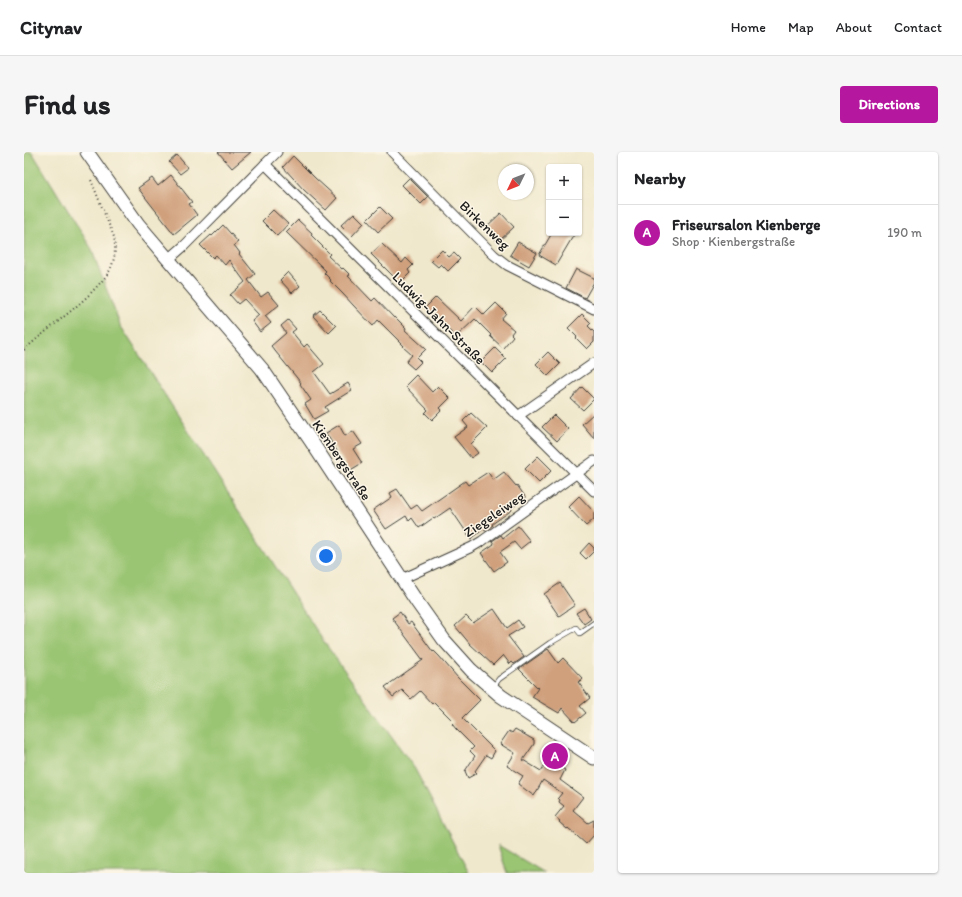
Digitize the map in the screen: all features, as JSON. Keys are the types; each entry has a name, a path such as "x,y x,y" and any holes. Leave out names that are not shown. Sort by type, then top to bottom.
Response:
{"main road":[{"name":"Kienbergstraße","path":"87,152 126,207 168,260 262,369 433,626 444,640 467,666 491,688 518,708 594,758"}],"street":[{"path":"168,260 184,246 277,152"},
{"name":"Birkenweg","path":"392,152 494,255 507,265 594,309"},
{"name":"Ludwig-Jahn-Straße","path":"265,164 594,491"},
{"path":"518,416 594,363"},
{"name":"Ziegeleiweg","path":"402,579 482,541 594,461"}],"lane":[{"path":"491,688 499,679 550,643 576,628 580,633 594,623"}],"path":[{"path":"24,350 79,304 102,282 110,271 115,257 116,246 114,237 89,174"}],"green space":[{"path":"24,152 32,152 91,248 120,325 322,639 415,769 469,873 24,873"},
{"path":"498,845 545,873 507,873"}],"building":[{"path":"218,152 251,152 232,168"},
{"path":"177,155 188,168 180,174 169,162"},
{"path":"293,156 337,198 326,210 304,190 283,167"},
{"path":"171,175 192,202 189,204 197,215 174,234 138,188 152,178 158,186"},
{"path":"409,178 428,197 421,204 402,185"},
{"path":"380,207 392,219 378,232 367,220"},
{"path":"273,210 288,224 277,236 262,221"},
{"path":"354,213 364,223 352,236 341,225"},
{"path":"501,213 514,227 498,242 485,228"},
{"path":"298,220 312,233 311,235 330,254 328,256 350,275 348,276 372,301 375,298 406,328 405,330 426,349 417,358 421,362 414,369 406,362 412,355 403,347 404,346 378,320 373,326 330,281 331,280 324,273 326,271 286,232"},
{"path":"223,225 238,242 234,245 240,253 239,254 255,274 248,280 261,297 268,292 279,305 265,316 271,323 260,332 252,321 259,315 244,299 238,304 230,295 245,282 229,260 225,265 216,255 213,258 200,245"},
{"path":"550,236 573,236 556,265 539,255"},
{"path":"518,242 537,253 529,266 510,255"},
{"path":"382,244 402,263 406,258 413,265 408,270 410,273 400,283 371,254"},
{"path":"442,250 449,257 454,253 460,259 448,271 441,264 438,267 431,261"},
{"path":"576,269 594,278 594,282 585,298 566,288"},
{"path":"288,272 300,286 292,293 280,280"},
{"path":"436,297 461,321 475,306 484,315 496,303 506,313 501,319 514,330 511,334 513,336 503,348 475,319 456,337 425,308"},
{"path":"320,310 336,326 329,333 313,316"},
{"path":"582,314 591,323 588,326 594,332 594,342 587,349 568,328"},
{"path":"288,320 296,329 292,332 304,347 307,344 324,364 314,372 330,394 348,383 352,390 325,407 328,411 314,419 305,404 311,400 300,384 301,383 271,346 286,333 281,326"},
{"path":"495,348 506,359 492,373 481,362"},
{"path":"548,352 560,364 548,376 536,364"},
{"path":"416,375 432,392 438,386 450,398 440,408 442,410 432,420 425,413 428,410 405,386"},
{"path":"582,387 594,399 583,410 571,399"},
{"path":"471,413 487,428 471,444 478,453 471,458 454,437 468,427 463,421"},
{"path":"594,413 594,438 582,424"},
{"path":"554,415 568,429 557,441 542,427"},
{"path":"339,425 345,436 353,431 362,444 353,449 362,463 349,471 326,433"},
{"path":"538,456 552,470 539,483 525,469"},
{"path":"488,472 493,480 504,472 516,486 517,485 526,498 511,508 512,510 492,524 493,525 485,531 484,529 471,539 450,508 419,528 412,518 409,521 406,516 386,529 373,510 392,497 390,493 397,489 411,509 417,505 422,511 465,481 468,485"},
{"path":"579,496 594,512 594,519 586,526 568,507"},
{"path":"518,526 530,541 520,549 514,542 500,552 507,562 494,571 481,553 494,544 492,541 501,535 503,538"},
{"path":"589,543 594,548 594,551 586,559 580,553"},
{"path":"560,583 575,605 559,616 544,594"},
{"path":"584,608 591,619 584,624 576,613"},
{"path":"494,609 507,628 518,620 523,627 508,636 524,657 514,664 512,662 510,664 503,655 493,665 470,644 455,626 466,616 473,623"},
{"path":"400,612 408,624 411,622 433,652 434,651 439,656 480,700 462,718 495,751 491,758 486,755 475,771 477,773 468,778 465,771 475,756 470,751 474,747 452,724 454,722 434,702 432,704 420,691 411,699 402,690 393,697 385,687 423,660 392,618"},
{"path":"548,649 558,663 563,658 583,679 578,682 590,698 580,706 586,713 575,722 562,708 559,713 532,697 538,688 519,669"},
{"path":"515,729 534,740 534,744 523,760 541,771 556,748 568,759 562,768 565,770 560,780 583,797 573,810 588,823 594,820 594,835 586,844 555,817 564,806 559,802 560,800 558,798 562,793 543,780 534,796 518,784 523,776 507,766 515,753 500,744 509,731 512,733"}],"place":[{"name":"Friseursalon Kienberge","path":"555,756"}]}
